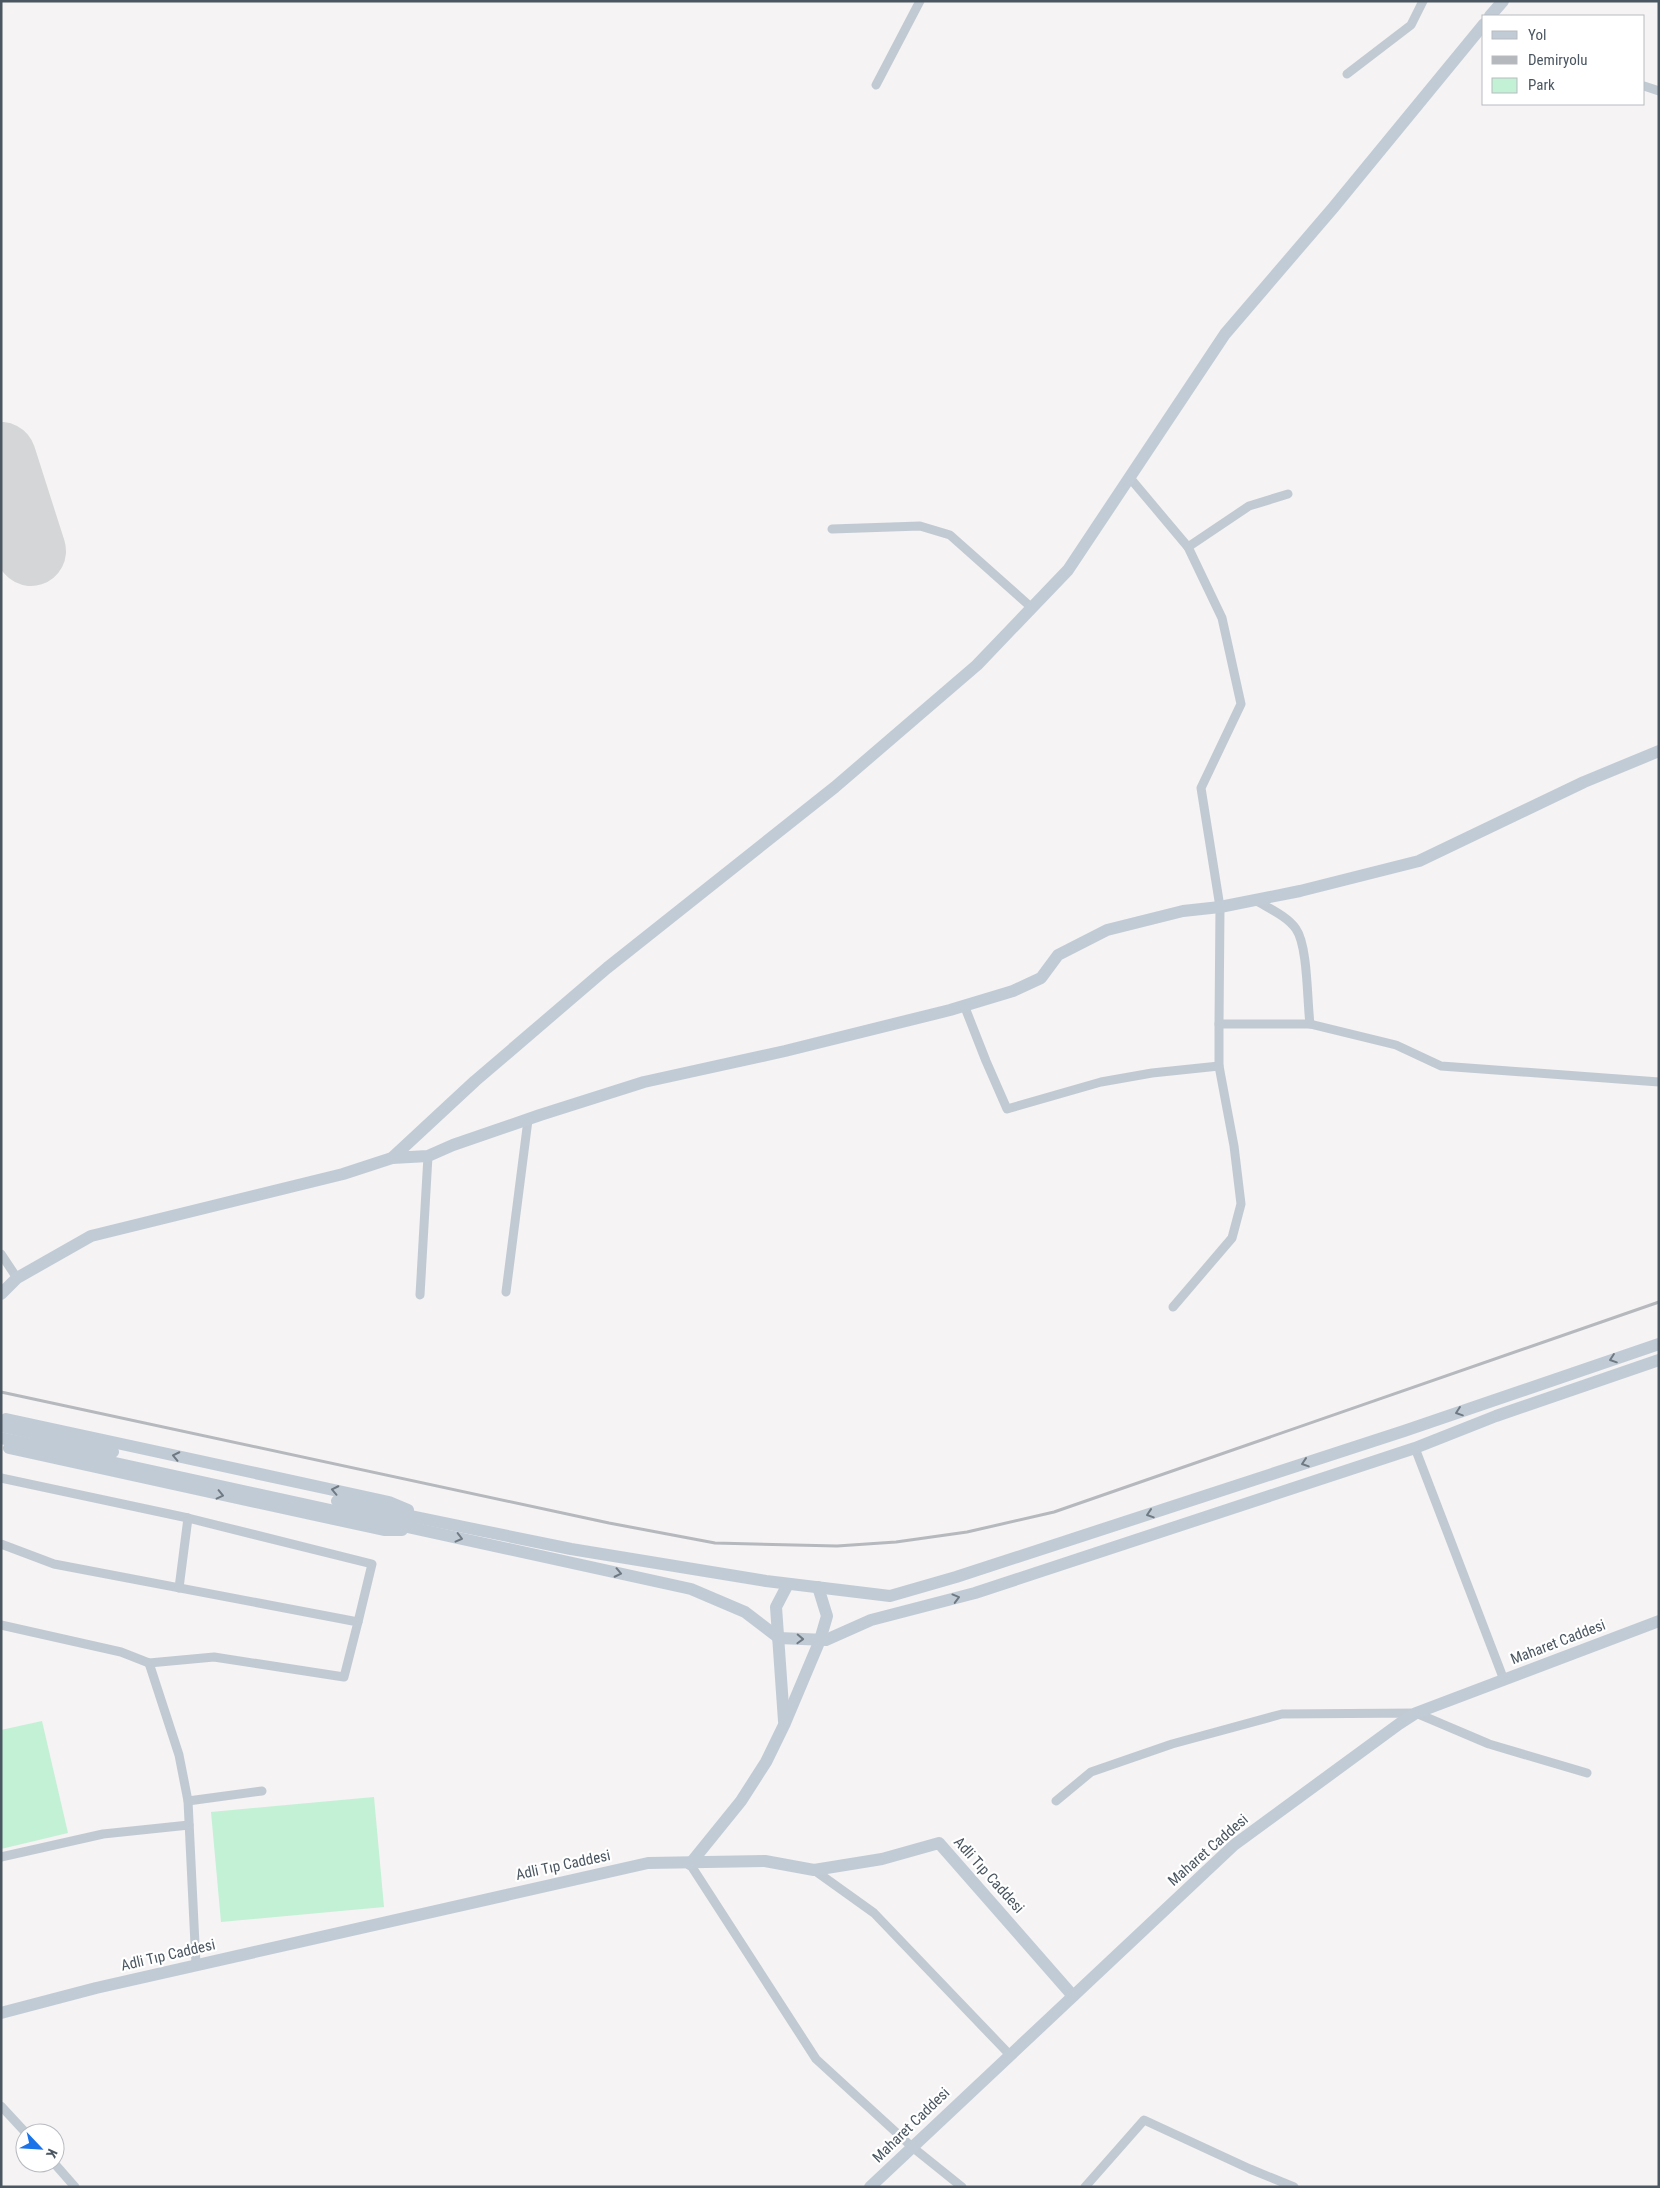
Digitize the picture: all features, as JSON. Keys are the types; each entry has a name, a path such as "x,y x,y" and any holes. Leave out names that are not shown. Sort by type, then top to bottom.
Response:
{"street":[{"path":"876,85 920,1"},
{"path":"1346,74 1411,26 1423,1"},
{"path":"1491,15 1503,1"},
{"path":"392,1158 475,1081 607,968 836,787 977,665 1068,570 1225,334 1482,29"},
{"path":"1645,86 1659,91"},
{"path":"1130,478 1188,547 1222,618 1241,704 1201,788 1220,907 1219,1066 1234,1146 1241,1204 1232,1238 1173,1307"},
{"path":"1188,547 1249,506 1288,494"},
{"path":"832,529 920,526 950,535 1032,608"},
{"path":"1,1294 17,1278 90,1236 343,1174 392,1158 428,1156 453,1145 644,1082 785,1051 964,1005 1013,990 1041,978 1058,955 1107,930 1183,911 1220,907 1300,891 1419,861 1584,782 1659,751"},
{"path":"1255,900 1281,916 1296,929 1305,952 1310,1024"},
{"path":"964,1005 1007,1109 1101,1082 1152,1073 1219,1066"},
{"path":"1219,1024 1310,1024 1396,1045 1441,1066 1659,1082"},
{"path":"506,1292 528,1120"},
{"path":"420,1296 428,1156"},
{"path":"1,1254 17,1278"},
{"path":"1,1438 430,1526 788,1584 890,1596 956,1577 1395,1434 1659,1344"},
{"path":"1,1426 430,1526 506,1550 691,1589 745,1612 779,1638 826,1640 872,1620 975,1593 1415,1448 1496,1416 1659,1360"},
{"path":"1,1418 389,1502 430,1526"},
{"path":"1,1446 384,1530 430,1526"},
{"path":"1415,1448 1504,1680"},
{"path":"1,1478 188,1518 372,1564 344,1677 214,1657 149,1663 121,1652 1,1625"},
{"path":"178,1588 188,1518"},
{"path":"1,1544 54,1564 358,1622"},
{"path":"785,1724 776,1607 788,1584"},
{"path":"818,1587 827,1616 820,1640 785,1724 766,1762 742,1801 690,1864 816,2059 911,2146 962,2187"},
{"name":"Maharet Caddesi","path":"870,2187 911,2146 1234,1845 1416,1714 1659,1622"},
{"path":"149,1663 179,1754 188,1801 196,1965"},
{"path":"1056,1801 1091,1772 1172,1744 1282,1714 1416,1714 1489,1744 1587,1773"},
{"path":"188,1801 262,1791"},
{"path":"1,1857 103,1834 189,1825"},
{"name":"Adli Tıp Caddesi","path":"1,2013 96,1988 648,1863 690,1864 765,1861 814,1870 882,1859 939,1843 1073,1996"},
{"path":"814,1870 874,1913 1010,2054"},
{"path":"1,2106 17,2123"},
{"path":"1085,2187 1144,2120 1250,2169 1294,2187"},
{"path":"63,2173 75,2187"}],"green space":[{"path":"42,1721 68,1833 1,1849 1,1730"},
{"path":"374,1797 384,1907 221,1922 211,1812"}],"taxiway":[{"path":"1,485 13,493"}],"runway":[{"path":"1,457 31,551"}],"railway":[{"path":"1,1392 609,1523 715,1543 837,1546 896,1542 967,1532 1054,1512 1659,1302"}]}
